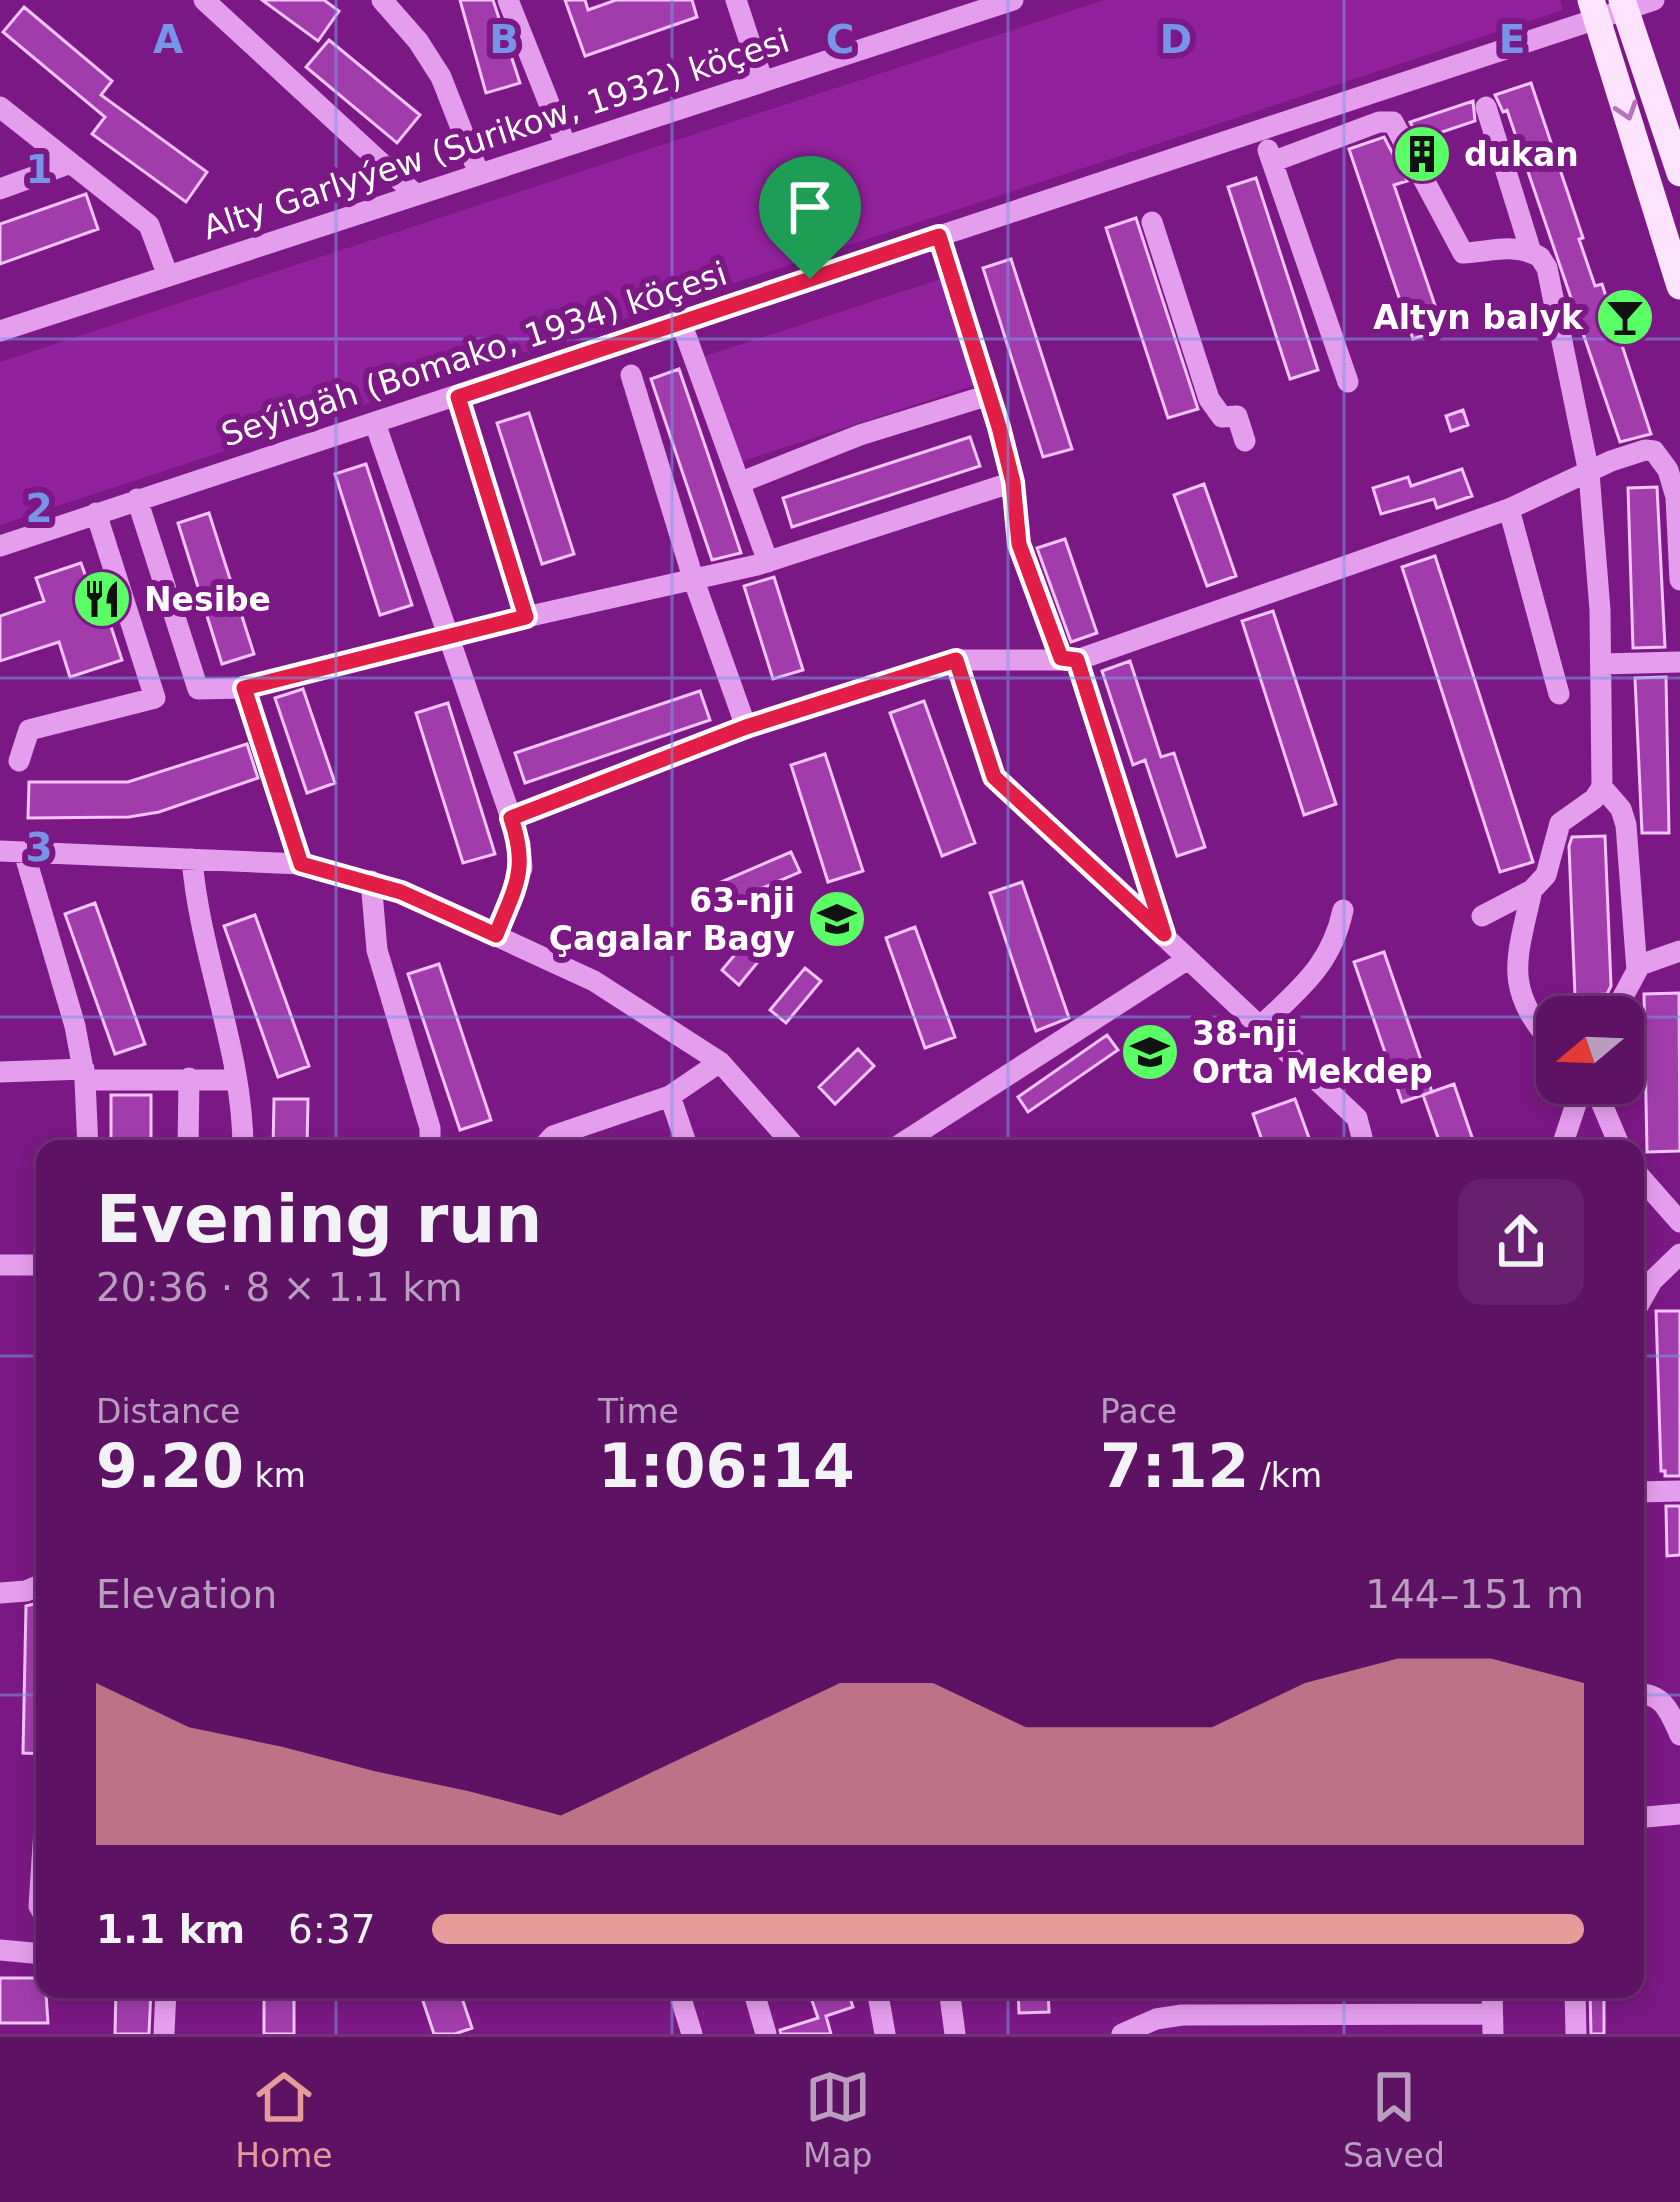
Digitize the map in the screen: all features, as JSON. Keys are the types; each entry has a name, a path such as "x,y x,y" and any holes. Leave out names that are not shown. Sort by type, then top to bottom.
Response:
{"main road":[{"path":"1624,5 1680,173"},
{"path":"1594,10 1680,286"}],"street":[{"path":"205,0 416,195"},
{"path":"382,0 418,41 441,77 479,174"},
{"path":"508,0 566,146"},
{"path":"736,0 763,82"},
{"name":"Alty Garlyýew (Surikow, 1932) köçesi","path":"0,331 1012,0"},
{"name":"Seýilgäh (Bomako, 1934) köçesi","path":"0,546 1261,130 1594,10 1654,0"},
{"path":"0,107 149,225 168,276"},
{"path":"1486,107 1531,252"},
{"path":"1272,162 1379,122 1393,122 1459,249 1531,252 1546,268 1588,473 1601,664 1602,787 1594,799 1560,823 1552,863 1532,890 1514,970 1525,1008 1536,1022"},
{"path":"1261,130 1348,382"},
{"path":"0,189 71,164"},
{"path":"1152,222 1209,399 1222,417 1237,416 1245,441"},
{"path":"939,236 1013,482 1019,544 1069,659 1164,934"},
{"path":"681,322 768,562"},
{"path":"631,375 693,578 746,727"},
{"path":"740,483 860,435 989,395"},
{"path":"458,397 526,617"},
{"path":"376,423 520,844 522,868 496,935"},
{"path":"511,818 746,727 956,660 1069,659 1509,509 1646,449 1668,470 1676,497 1680,580"},
{"path":"19,761 29,730 197,688 244,688 768,562 1013,482"},
{"path":"137,499 197,688"},
{"path":"1509,509 1559,694"},
{"path":"96,513 155,698"},
{"path":"956,660 994,777 1357,1118 1363,1140"},
{"path":"1601,664 1680,662"},
{"path":"244,688 301,864"},
{"path":"1602,787 1621,809 1626,825 1637,971"},
{"path":"0,851 301,864 371,881 594,981 720,1062 789,1140"},
{"path":"24,852 85,1075 88,1140"},
{"path":"192,859 203,942 237,1080 242,1140"},
{"path":"371,881 377,950 430,1140"},
{"path":"1482,916 1532,890"},
{"path":"1260,1027 1336,944 1342,910"},
{"path":"1623,996 1637,971 1651,958 1680,951"},
{"path":"907,1140 1188,959"},
{"path":"549,1140 553,1136 579,1139 670,1096 720,1062"},
{"path":"0,1072 237,1080"},
{"path":"188,1140 189,1078"},
{"path":"670,1096 685,1140"},
{"path":"1564,1140 1576,1104"},
{"path":"1602,1104 1617,1140"},
{"path":"1644,1181 1680,1222"},
{"path":"1644,1296 1680,1254"},
{"path":"0,1265 36,1265"},
{"path":"1644,1492 1680,1491"},
{"path":"0,1593 36,1587"},
{"path":"1644,1694 1658,1696 1678,1726"},
{"path":"1644,1817 1680,1814"},
{"path":"0,1950 36,1953"},
{"path":"164,2034 166,1998"},
{"path":"681,1998 692,2034"},
{"path":"756,1998 766,2034"},
{"path":"879,1998 885,2034"},
{"path":"950,1998 955,2034"},
{"path":"1576,1998 1576,2034"},
{"path":"1122,2034 1156,2019 1182,2015 1492,2024"}],"shaded area":[{"path":"1104,0 1560,0 1563,10 0,525 0,362"},
{"path":"944,278 979,384 740,462 705,356"}],"building":[{"path":"262,0 324,0 339,11 318,41"},
{"path":"460,0 493,0 520,83 486,93"},
{"path":"565,0 585,0 588,10 616,0 692,0 697,17 585,56"},
{"path":"24,7 112,81 101,95 207,172 186,202 92,134 105,117 3,32"},
{"path":"329,40 420,115 397,143 306,67"},
{"path":"1531,83 1595,286 1602,284 1651,434 1620,442 1507,110 1503,112 1495,95"},
{"name":"dukan","path":"1473,101 1475,121 1427,137 1436,171 1410,122"},
{"path":"1384,137 1407,181 1394,185 1443,329 1413,339 1349,149"},
{"path":"1256,178 1318,370 1290,379 1228,187"},
{"path":"86,194 98,229 0,264 0,224"},
{"path":"1136,218 1198,409 1168,418 1106,228"},
{"path":"1011,259 1072,449 1043,457 983,268"},
{"path":"679,369 741,553 712,560 651,379"},
{"path":"1463,410 1468,425 1451,431 1446,416"},
{"path":"529,413 574,554 542,564 497,423"},
{"path":"970,437 980,466 792,527 783,498"},
{"path":"366,464 412,605 380,615 335,474"},
{"path":"1462,469 1472,496 1437,508 1434,499 1381,514 1373,488 1408,477 1411,486"},
{"path":"1204,484 1236,576 1207,586 1174,495"},
{"path":"1657,487 1665,647 1633,648 1628,488"},
{"path":"209,513 254,654 222,664 178,523"},
{"path":"1065,539 1097,633 1071,642 1037,548"},
{"path":"1435,556 1533,862 1500,872 1402,567"},
{"path":"81,563 86,577 94,575 122,660 70,677 59,642 0,661 0,616 44,601 36,578"},
{"path":"774,577 803,670 773,679 744,586"},
{"path":"1273,611 1336,804 1304,815 1242,621"},
{"path":"1130,661 1161,757 1174,753 1205,847 1177,856 1145,760 1133,765 1102,671"},
{"path":"1666,677 1669,833 1642,833 1635,678"},
{"path":"303,689 335,783 307,793 275,698"},
{"path":"700,691 710,720 525,783 515,753"},
{"path":"924,701 975,843 942,856 890,713"},
{"path":"448,703 495,854 463,863 416,713"},
{"path":"247,744 258,778 159,812 129,817 28,818 29,782 128,782"},
{"path":"825,754 863,871 828,882 791,765"},
{"path":"1605,836 1611,986 1607,994 1575,996 1572,837"},
{"path":"791,852 800,872 716,908 707,888"},
{"path":"1022,882 1069,1018 1036,1031 990,893"},
{"path":"95,903 145,1044 115,1054 65,914"},
{"path":"255,915 309,1066 278,1077 224,926"},
{"path":"758,927 775,941 739,985 722,970"},
{"path":"915,927 955,1037 925,1048 886,938"},
{"path":"1384,952 1432,1092 1402,1102 1354,962"},
{"path":"439,964 491,1120 460,1130 408,974"},
{"path":"805,968 821,981 786,1023 770,1010"},
{"path":"1679,993 1680,1151 1647,1152 1644,994"},
{"path":"1107,1035 1118,1050 1028,1112 1018,1097"},
{"path":"858,1049 874,1066 835,1104 819,1087"},
{"path":"1454,1084 1473,1140 1439,1140 1423,1095"},
{"path":"111,1095 151,1095 151,1140 111,1140"},
{"path":"274,1099 308,1099 307,1140 273,1140"},
{"path":"1295,1099 1310,1140 1262,1140 1253,1114"},
{"path":"1656,1311 1680,1311 1680,1476 1665,1476 1661,1471"},
{"path":"1666,1506 1680,1506 1680,1555 1667,1556"},
{"path":"36,1604 36,1754 23,1753 26,1606"},
{"path":"0,1978 36,1978 36,1998 46,1998 48,2023 0,2023"},
{"path":"116,1998 151,1998 149,2034 115,2034"},
{"path":"264,1998 294,1999 294,2034 264,2034"},
{"path":"422,1998 462,1998 472,2028 434,2034"},
{"path":"811,1998 850,1998 853,2007 826,2016 831,2034 781,2034 780,2030 818,2018"},
{"path":"1018,1998 1048,1998 1049,2012 1019,2013"},
{"path":"1590,1998 1604,1998 1604,2034 1591,2034"}],"place":[{"name":"dukan","path":"1422,154"},
{"name":"Altyn balyk","path":"1625,317"},
{"name":"Nesibe","path":"102,599"},
{"name":"63-nji Çagalar Bagy","path":"837,919"},
{"name":"38-nji Orta Mekdep","path":"1150,1052"}],"route":[{"path":"939,236 999,427 1013,482 1019,544 1061,658 1077,660 1164,934 994,777 956,660 746,727 511,818 522,868 496,935 371,881 301,864 244,688 526,617 458,397 810,279 939,236"}]}
